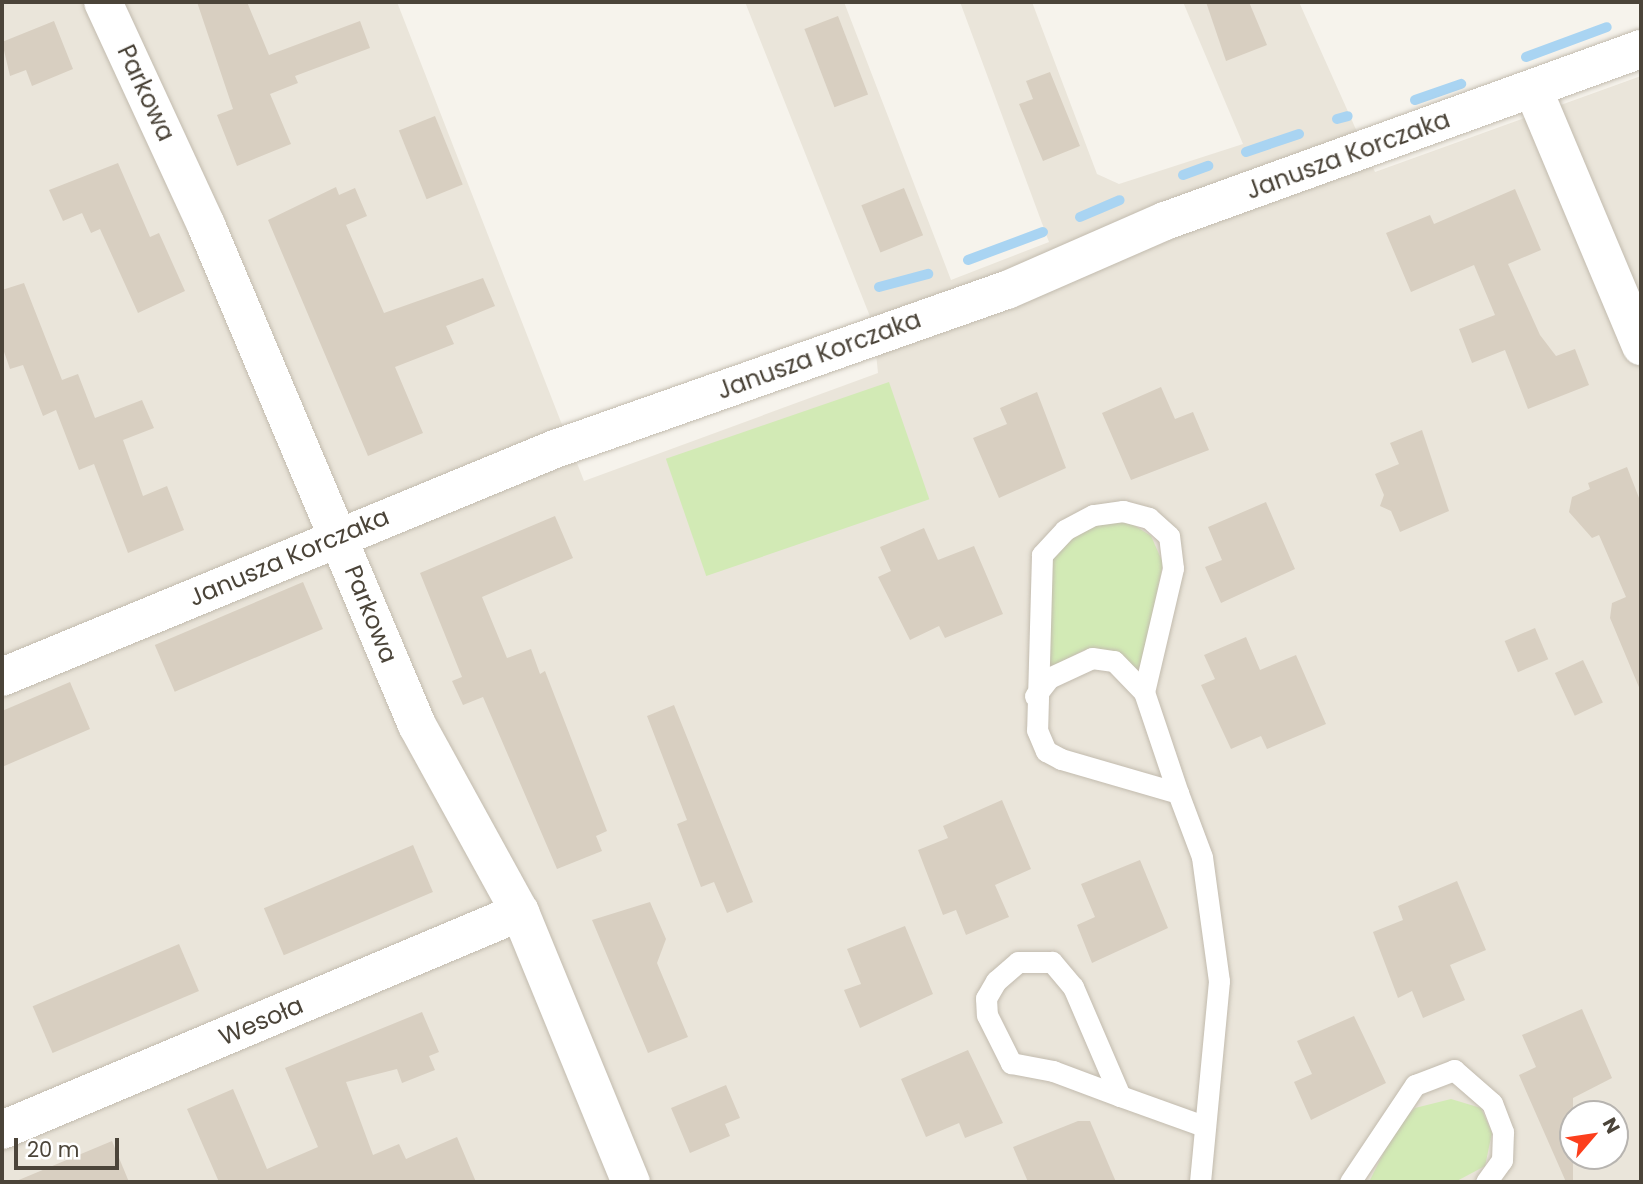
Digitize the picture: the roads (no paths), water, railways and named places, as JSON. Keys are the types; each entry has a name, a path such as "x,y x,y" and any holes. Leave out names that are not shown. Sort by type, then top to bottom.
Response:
{"street":[{"name":"Parkowa","path":"103,2 339,534 427,747 520,912 631,1182"},
{"name":"Janusza Korczaka","path":"2,677 339,534 1641,49"},
{"path":"1533,89 1641,346"},
{"name":"Wesoła","path":"2,1130 520,912"}],"lane":[{"path":"1144,692 1173,568 1169,536 1149,518 1123,511 1065,530 1042,555 1035,696 1046,751 1086,769 1148,780 1178,793"},
{"path":"1035,696 1059,671 1092,658 1114,661 1144,692 1202,857 1219,981 1199,1182"},
{"path":"1119,1096 1073,987 1052,962 1018,962 996,981 986,998 987,1015 1011,1063 1119,1096 1204,1126"},
{"path":"1350,1182 1415,1085 1454,1070 1492,1103 1503,1132 1502,1160 1486,1182"}],"waterway":[{"path":"1526,57 1607,27"},
{"path":"1415,100 1461,84"},
{"path":"1337,119 1348,116"},
{"path":"1246,152 1299,134"},
{"path":"1183,175 1208,166"},
{"path":"1080,217 1120,200"},
{"path":"968,260 1043,232"},
{"path":"879,287 928,274"}]}
